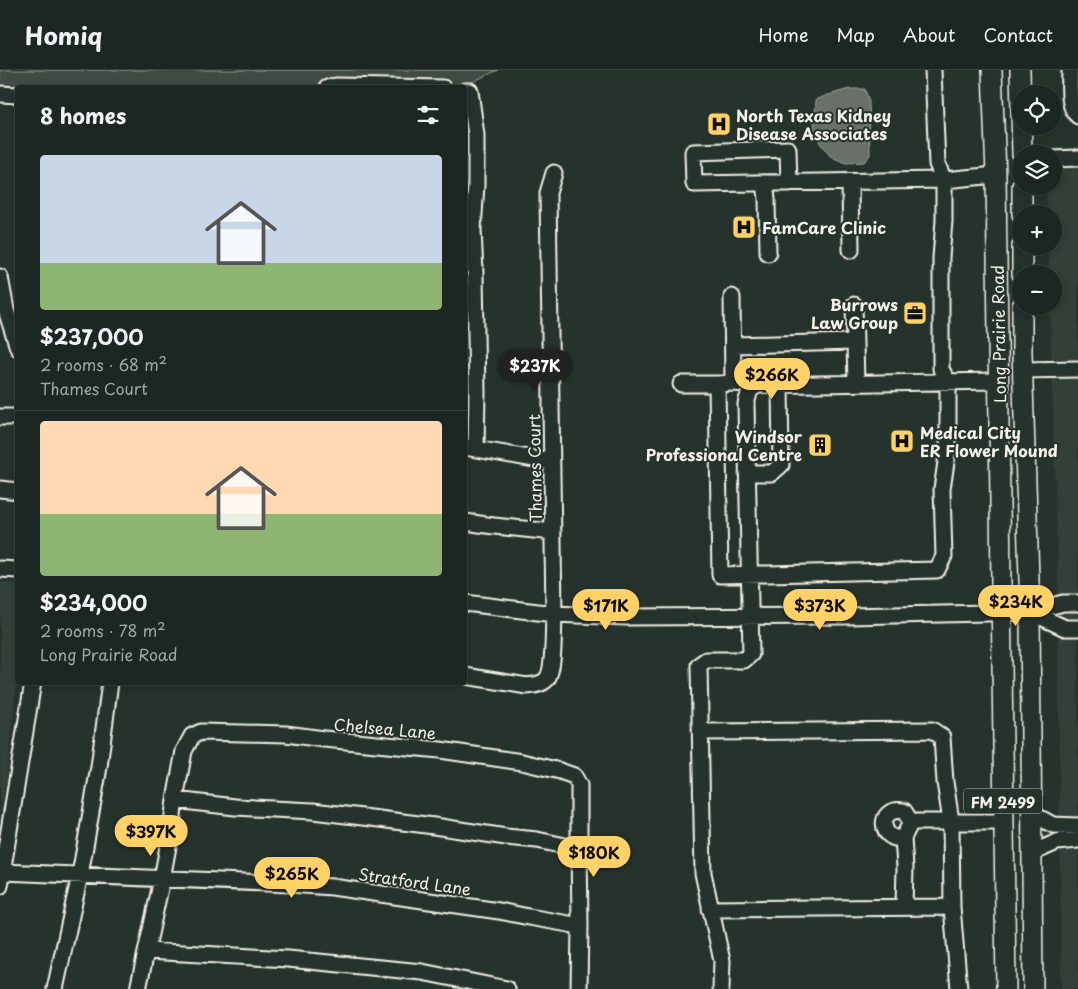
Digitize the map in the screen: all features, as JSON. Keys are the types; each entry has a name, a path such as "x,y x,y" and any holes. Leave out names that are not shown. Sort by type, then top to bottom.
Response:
{"main road":[{"name":"Long Prairie Road","path":"992,70 996,175 1006,989"},
{"path":"1020,70 1022,145"},
{"name":"Long Prairie Road","path":"1022,315 1030,612 1033,989"}],"street":[{"path":"717,384 720,575 937,570 944,556 942,489 948,449 948,382 941,369 940,258 944,221 944,180 936,164 933,70"},
{"path":"1073,74 1070,95 1072,107 1078,116"},
{"path":"467,90 470,91 476,135 476,185 473,229 478,392 470,448 552,462"},
{"path":"0,94 15,95"},
{"path":"789,183 788,149 693,152 694,184 789,183 944,180 996,175"},
{"path":"1062,159 1078,158"},
{"name":"Thames Court","path":"467,676 527,686 537,685 545,681 550,673 552,662 554,614 548,193 554,173"},
{"path":"850,182 851,250"},
{"path":"765,183 768,253"},
{"path":"0,277 6,310 15,338"},
{"path":"732,297 733,383"},
{"path":"854,305 856,383"},
{"path":"733,345 855,342"},
{"path":"1023,370 1078,369"},
{"path":"681,384 733,383 758,385 998,381"},
{"path":"747,473 772,473 781,465 780,384"},
{"path":"721,989 722,961 703,873 700,665 706,660 744,660 751,654 746,404 750,390 758,385"},
{"path":"0,417 15,417"},
{"path":"0,490 15,491"},
{"path":"467,522 552,532"},
{"path":"0,569 15,570"},
{"path":"467,603 554,614 626,617 750,617 1030,612 1063,603 1078,603"},
{"path":"1030,612 1065,628 1078,628"},
{"path":"2,879 5,829 32,685"},
{"path":"56,989 80,875 99,767 110,685"},
{"path":"701,732 932,730 942,736 950,821 952,907 959,989"},
{"name":"Chelsea Lane","path":"175,800 184,751 192,736 201,732 286,734 440,750 522,762 574,776 579,785 579,849"},
{"path":"138,989 162,879 175,800 235,807 312,811 379,818 537,840 579,849 579,989"},
{"path":"903,838 894,838 887,833 884,825 885,818 897,810 904,811 911,822"},
{"path":"1031,814 1053,826 1078,826"},
{"path":"911,822 1004,822"},
{"path":"904,907 905,866 903,838 911,822"},
{"path":"1032,853 1057,842 1078,840"},
{"name":"Stratford Lane","path":"2,879 80,875 332,887 499,910 529,918 580,926"},
{"path":"710,909 952,907"},
{"path":"146,951 288,959 422,972 508,989"}],"shaded area":[{"path":"0,70 498,70 465,85 0,86"},
{"path":"849,89 865,89 869,102 870,155 864,162 846,163 831,157 820,143 814,127 816,100"},
{"path":"1062,147 1078,147 1078,989 1061,989 1058,585 1050,315 1062,315 1062,265 1049,265 1048,255 1062,255 1062,205 1047,205 1046,195 1062,195"},
{"path":"0,582 15,583 16,685 6,787 0,814"}],"place":[{"name":"North Texas Kidney Disease Associates","path":"719,124"},
{"name":"FamCare Clinic","path":"744,227"},
{"name":"Burrows Law Group","path":"915,313"},
{"name":"Medical City ER Flower Mound","path":"902,441"},
{"name":"Windsor Professional Centre","path":"820,445"}]}
